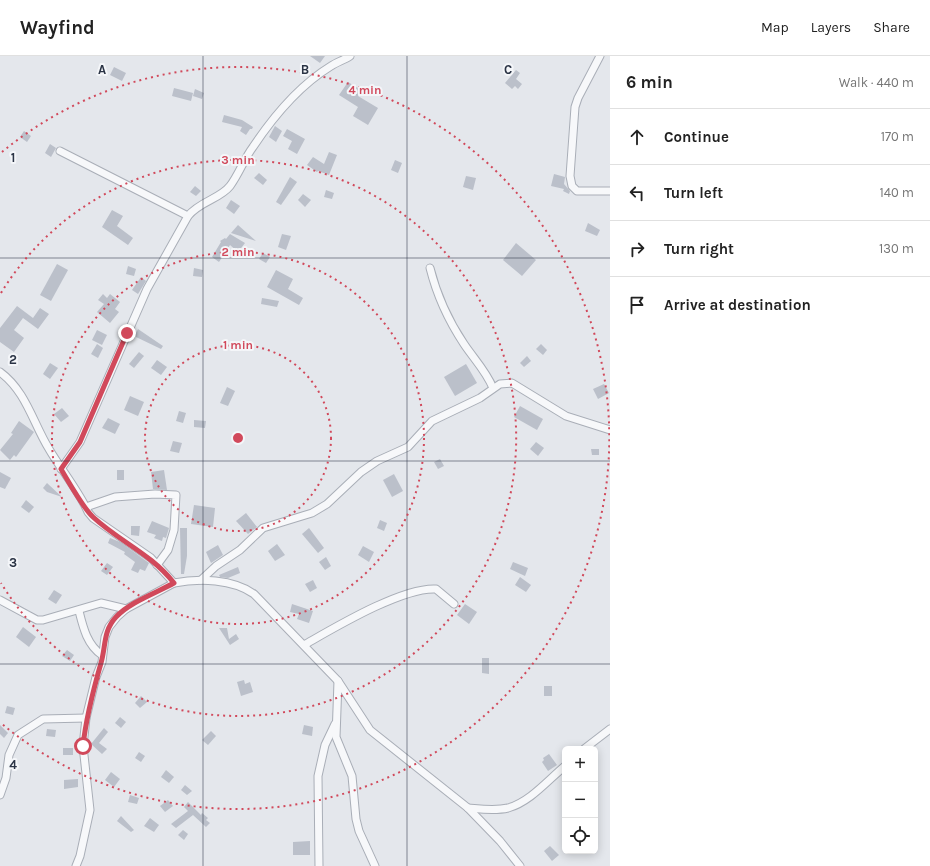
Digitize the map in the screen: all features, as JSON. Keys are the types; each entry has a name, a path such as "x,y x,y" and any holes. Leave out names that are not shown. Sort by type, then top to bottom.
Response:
{"street":[{"path":"61,469 80,442 147,289 188,216 194,209 223,192 230,186 252,148 271,123 300,91 330,66 350,56"},
{"path":"600,56 578,98 575,107 570,176 572,186 577,192 610,191"},
{"path":"60,151 188,216"},
{"path":"430,268 443,307 465,346 486,373 492,388"},
{"path":"0,372 16,386 32,413 47,447 93,518 157,565 174,583"},
{"path":"201,580 216,566 240,550 263,528 312,513 327,504 361,472 377,461 408,447 432,421 480,398 492,388 500,384 512,383 566,416 610,430"},
{"path":"86,507 115,497 155,494 176,495 174,530 168,550 157,565"},
{"path":"76,866 80,856 90,810 83,746 86,718 105,637 109,627 126,609 174,583 201,580 232,584 246,588 262,600 289,631 338,681 370,730 468,808 500,841 520,866"},
{"path":"304,645 354,617 388,601 417,592 436,589 454,604"},
{"path":"0,600 37,620 43,620 79,611 104,603 126,609"},
{"path":"79,611 86,636 94,650 102,655"},
{"path":"338,681 336,737 352,776 356,820 359,831 375,866"},
{"path":"0,795 6,778 9,756 18,735 43,719 86,718"},
{"path":"318,866 318,776 324,745 336,722"},
{"path":"588,746 610,729"},
{"path":"468,808 486,810 508,808 523,802 562,769"}],"building":[{"path":"310,56 325,56 320,63"},
{"path":"114,67 126,73 122,81 110,75"},
{"path":"516,70 520,73 516,79 522,84 518,89 515,86 512,89 505,83"},
{"path":"348,82 361,90 358,96 378,108 368,125 353,116 358,107 339,95"},
{"path":"174,88 193,93 191,101 172,96"},
{"path":"195,89 204,93 202,99 193,96"},
{"path":"224,115 242,120 253,127 246,135 240,131 242,127 222,122"},
{"path":"275,126 282,131 276,142 269,137"},
{"path":"287,129 305,139 297,154 288,149 292,141 283,136"},
{"path":"24,131 31,136 27,142 20,137"},
{"path":"50,144 56,148 51,157 45,153"},
{"path":"329,152 337,155 329,175 318,171 317,172 307,165 313,157 324,164"},
{"path":"395,160 402,163 398,173 391,170"},
{"path":"259,173 267,180 263,185 254,178"},
{"path":"554,174 565,177 564,184 570,191 569,194 563,191 564,189 551,186"},
{"path":"466,176 476,178 473,190 463,187"},
{"path":"290,177 297,182 281,205 276,202"},
{"path":"195,186 201,191 196,196 190,192"},
{"path":"326,190 334,193 332,199 324,197"},
{"path":"303,194 311,200 305,207 298,200"},
{"path":"231,200 240,206 234,214 226,208"},
{"path":"112,210 123,216 117,226 133,238 128,245 102,227"},
{"path":"588,223 600,230 597,236 585,231"},
{"path":"238,225 256,241 231,233"},
{"path":"230,234 245,243 238,252 230,245 219,262 212,257 221,242 220,241 225,238 226,239"},
{"path":"282,234 291,236 286,250 278,247"},
{"path":"516,243 536,260 522,276 503,260"},
{"path":"263,253 270,257 266,263 259,259"},
{"path":"57,264 68,270 51,301 40,295"},
{"path":"128,266 136,269 134,276 126,274"},
{"path":"194,268 203,270 202,277 193,276"},
{"path":"276,270 293,279 288,289 303,298 299,305 267,287"},
{"path":"141,277 146,281 138,294 132,290"},
{"path":"103,294 107,298 110,294 120,302 115,309 119,312 110,323 97,312 104,304 98,300"},
{"path":"262,298 279,301 277,307 261,304"},
{"path":"17,306 33,318 40,308 49,314 38,329 23,318 14,330 24,338 14,352 0,342 0,328"},
{"path":"138,329 163,346 161,349 136,337 135,335"},
{"path":"97,330 107,335 102,345 92,340"},
{"path":"97,344 103,348 98,358 91,354"},
{"path":"541,344 547,350 543,355 536,349"},
{"path":"139,352 144,356 134,368 129,364"},
{"path":"527,356 531,361 524,367 520,363"},
{"path":"157,360 167,367 161,375 151,368"},
{"path":"50,363 58,368 50,379 43,374"},
{"path":"466,364 477,383 455,396 444,377"},
{"path":"604,384 609,393 598,399 593,389"},
{"path":"227,387 235,391 228,406 220,403"},
{"path":"130,396 144,402 138,416 124,410"},
{"path":"520,406 543,419 537,430 514,417"},
{"path":"62,408 69,416 61,422 54,414"},
{"path":"179,411 186,413 183,423 176,421"},
{"path":"108,418 120,424 115,434 102,428"},
{"path":"194,420 206,421 205,428 194,427"},
{"path":"19,421 34,432 16,457 14,455 10,460 0,450 13,434 11,433"},
{"path":"173,441 182,443 179,453 170,451"},
{"path":"536,442 544,448 538,456 530,449"},
{"path":"591,449 599,449 599,455 592,455"},
{"path":"440,459 444,466 438,469 434,462"},
{"path":"117,470 124,470 124,480 117,480"},
{"path":"164,470 167,490 153,489 151,472"},
{"path":"0,472 11,478 5,489 0,487"},
{"path":"394,474 403,491 392,497 383,480"},
{"path":"47,483 62,497 47,492 43,488"},
{"path":"26,500 34,507 29,513 21,507"},
{"path":"194,505 215,508 213,527 191,524"},
{"path":"246,513 257,527 248,534 236,521"},
{"path":"380,520 387,523 384,531 377,528"},
{"path":"152,521 169,528 166,538 163,537 162,541 154,538 156,535 147,532"},
{"path":"131,526 140,526 139,536 131,535"},
{"path":"180,528 187,528 187,556 184,574 181,574"},
{"path":"309,528 324,548 318,553 302,534"},
{"path":"110,538 120,542 149,563 145,571 140,569 138,573 131,570 135,562 124,554 125,552 108,543"},
{"path":"277,544 285,555 275,561 268,551"},
{"path":"218,545 223,555 211,563 206,552"},
{"path":"363,546 374,552 369,562 358,555"},
{"path":"326,557 331,566 325,570 319,562"},
{"path":"513,562 528,568 525,576 510,569"},
{"path":"107,563 113,567 107,575 101,571"},
{"path":"238,567 240,573 228,578 220,577 219,575"},
{"path":"520,577 531,585 526,592 515,585"},
{"path":"313,580 317,588 310,592 305,584"},
{"path":"54,590 62,595 56,604 48,599"},
{"path":"292,604 313,611 309,623 297,619 299,614 290,612"},
{"path":"465,604 477,612 469,624 457,615"},
{"path":"23,627 36,637 29,647 16,637"},
{"path":"219,628 227,628 229,639 236,634 239,639 230,645"},
{"path":"67,650 74,655 70,661 62,656"},
{"path":"482,658 489,658 489,674 482,673"},
{"path":"244,680 245,684 250,682 253,692 241,696 237,682"},
{"path":"544,686 552,686 552,696 544,696"},
{"path":"141,696 147,702 140,708 135,703"},
{"path":"7,706 15,708 13,715 5,713"},
{"path":"120,717 126,722 121,728 115,723"},
{"path":"0,725 8,733 4,738 0,734"},
{"path":"304,725 313,727 312,736 302,734"},
{"path":"104,728 108,732 99,743 107,749 102,754 91,744"},
{"path":"47,729 56,730 55,737 46,736"},
{"path":"211,731 216,736 208,745 202,740"},
{"path":"63,748 73,748 73,755 63,755"},
{"path":"139,752 145,756 141,762 135,758"},
{"path":"549,754 557,765 548,771 542,762 544,760 543,758"},
{"path":"166,770 174,777 169,783 161,777"},
{"path":"111,772 120,779 114,787 105,780"},
{"path":"78,779 78,787 64,789 64,780"},
{"path":"185,785 192,791 187,795 181,790"},
{"path":"130,795 139,798 137,804 128,802"},
{"path":"168,800 173,806 165,812 160,806"},
{"path":"188,802 201,815 202,813 208,818 206,820 210,823 206,827 193,815 176,828 171,824 188,811 184,807"},
{"path":"121,816 134,830 131,832 117,821"},
{"path":"150,818 159,825 154,832 144,826"},
{"path":"183,830 188,834 184,840 178,835"},
{"path":"310,841 310,855 293,855 293,842"},
{"path":"550,846 559,855 552,861 544,851"}],"route":[{"path":"83,746 86,718 96,677 102,662 105,637 109,627 126,609 174,583 151,558 93,518 61,469 80,442 127,333"}]}
